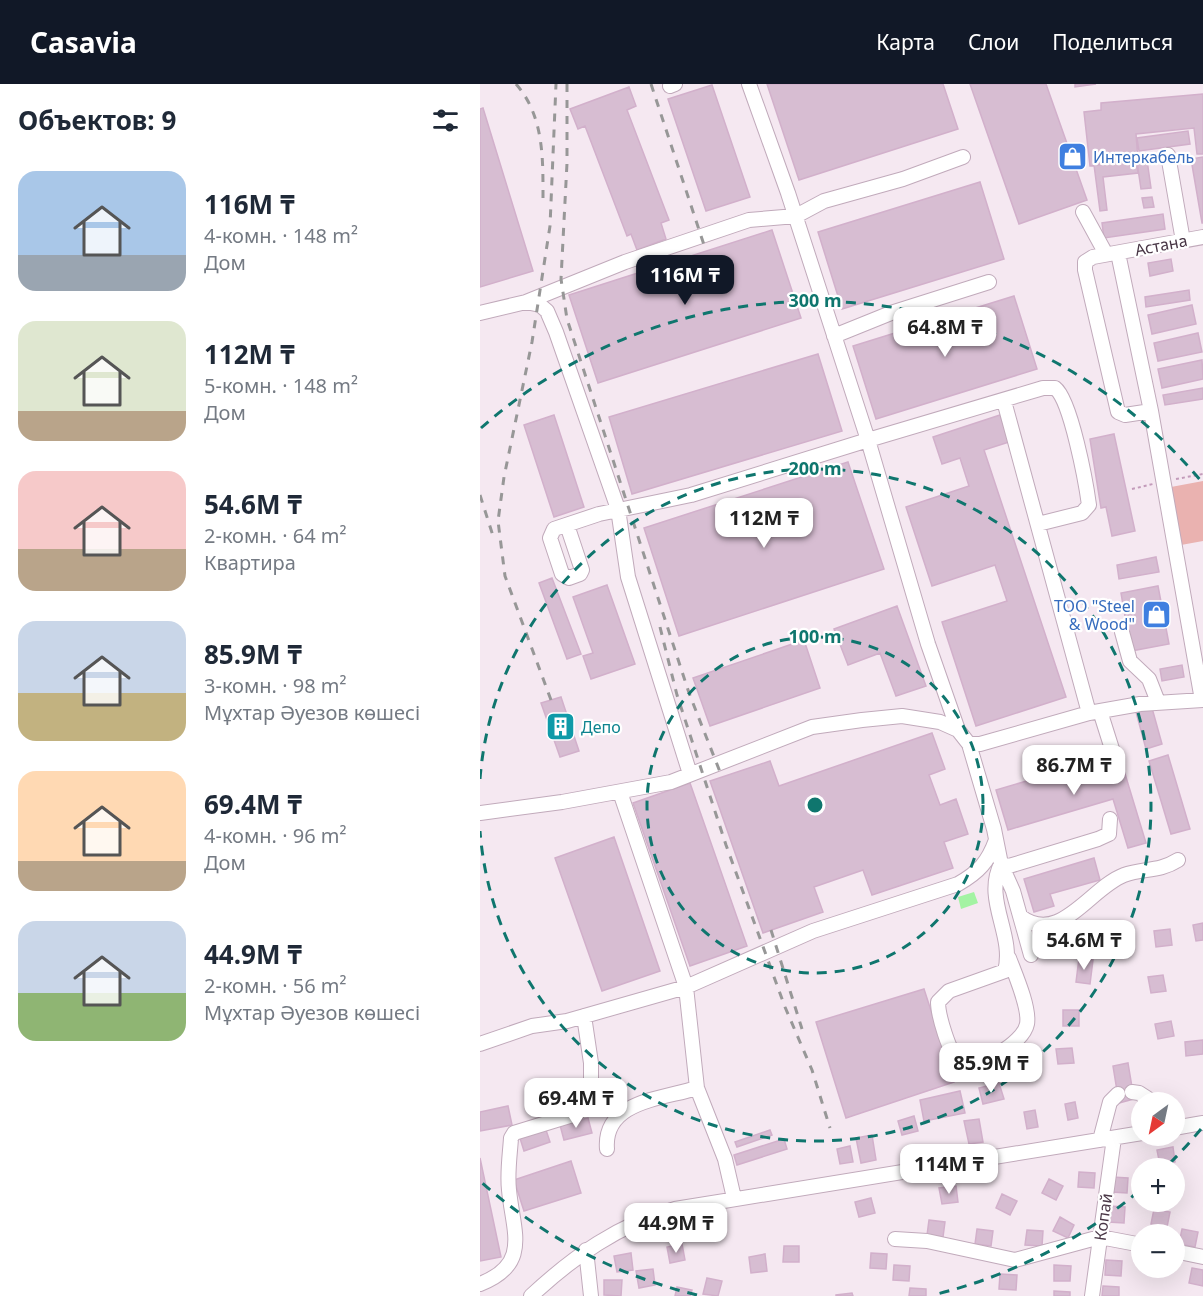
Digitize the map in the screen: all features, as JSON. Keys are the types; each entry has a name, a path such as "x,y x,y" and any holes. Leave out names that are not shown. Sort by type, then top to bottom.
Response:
{"street":[{"path":"750,84 796,216 868,440 928,644 958,730 969,744 1001,864 1014,891 1031,955"},
{"path":"1168,155 1183,240"},
{"path":"480,313 526,302 625,262 749,220 796,216 824,201 903,179 963,157"},
{"path":"969,744 980,744 1095,712 1158,702 1203,700 1151,411 1112,254 1083,212"},
{"name":"Астана","path":"1112,254 1203,237"},
{"path":"1112,254 1088,258 1084,266 1118,412 1125,416 1151,411"},
{"path":"834,336 891,314 989,282"},
{"path":"526,302 540,305 547,312 556,332 618,509 628,577 690,774"},
{"path":"567,525 618,509 691,495 1043,388 1055,388 1063,397 1071,424 1089,508 1082,513 1038,524"},
{"path":"1005,401 1038,524 1095,712 1112,748"},
{"path":"1122,632 1130,661 1149,679 1158,702"},
{"path":"480,813 671,782 812,727 902,716 940,722 958,730"},
{"path":"620,792 686,987 697,1088 725,1159 734,1198"},
{"path":"1001,864 1010,867 1098,839 1109,834 1110,819"},
{"path":"480,1044 532,1026 584,1016 686,987 813,931 958,884 975,874 989,859 996,840"},
{"path":"1020,915 1030,924 1042,926 1058,921 1124,875 1155,870 1178,860"},
{"path":"1001,864 995,876 994,896 1009,958 1027,1017 1024,1034 1003,1052 968,1064 962,1062 952,1052 938,1002 949,991 1005,971 1009,958"},
{"path":"480,1284 506,1269 515,1257 515,1228 508,1186 511,1138 514,1133 576,1114 591,1095 591,1063 584,1016"},
{"path":"607,1149 608,1129 620,1112 697,1088"},
{"name":"Копай","path":"1092,1296 1100,1237 1110,1102 1125,1093 1131,1093"},
{"path":"1185,1126 1203,1123"},
{"path":"531,1296 586,1250 646,1218 698,1204 1131,1135"},
{"path":"895,1239 927,1241 1015,1260 1100,1237 1131,1243"},
{"path":"586,1250 591,1296"},
{"path":"1185,1253 1203,1257"}],"shaded area":[{"path":"1203,481 1203,541 1181,545 1171,487"},
{"path":"974,892 978,903 961,909 958,897"}],"building":[{"path":"767,84 943,84 958,129 799,180"},
{"path":"970,84 1046,84 1087,200 1019,224"},
{"path":"1075,84 1096,84 1075,87"},
{"path":"712,85 750,197 706,211 668,99"},
{"path":"629,87 636,106 627,110 669,220 661,223 666,239 637,250 631,234 627,236 585,126 578,129 570,109"},
{"path":"1203,94 1203,154 1197,154 1194,128 1136,134 1138,160 1090,166 1084,112 1101,110 1101,103"},
{"path":"483,108 533,271 480,287 480,109"},
{"path":"1188,131 1190,144 1139,151 1137,138"},
{"path":"1203,157 1203,223 1202,223 1191,159"},
{"path":"1136,159 1138,173 1103,177 1107,210 1100,211 1094,165"},
{"path":"1147,160 1151,188 1141,189 1137,162"},
{"path":"980,182 1004,259 842,309 818,232"},
{"path":"1152,197 1154,207 1144,208 1142,198"},
{"path":"1163,214 1165,229 1104,238 1102,223"},
{"path":"772,230 801,318 598,383 569,295"},
{"path":"1171,259 1173,271 1150,276 1148,263"},
{"path":"1189,290 1190,300 1146,307 1145,297"},
{"path":"1014,296 1037,369 876,419 853,346"},
{"path":"1192,305 1196,324 1152,334 1148,315"},
{"path":"1198,333 1202,352 1158,361 1154,343"},
{"path":"818,354 842,431 632,494 609,417"},
{"path":"1202,360 1203,379 1162,388 1158,369"},
{"path":"1203,388 1203,399 1165,405 1163,395"},
{"path":"554,415 584,507 554,517 524,425"},
{"path":"1000,415 1009,442 984,450 1066,697 976,726 942,622 1007,601 995,565 932,586 906,507 969,486 960,458 942,464 933,437"},
{"path":"1114,434 1135,531 1112,536 1106,507 1101,508 1090,439"},
{"path":"848,462 884,569 679,636 644,528"},
{"path":"1156,557 1159,572 1119,579 1117,565"},
{"path":"552,578 581,654 567,659 539,583"},
{"path":"607,585 635,664 591,679 583,656 593,653 573,597"},
{"path":"1158,586 1169,644 1131,651 1121,593"},
{"path":"897,606 926,686 896,696 880,653 848,665 834,629"},
{"path":"804,640 820,688 710,726 693,678"},
{"path":"1182,665 1184,677 1162,681 1160,669"},
{"name":"Депо","path":"561,697 579,751 560,757 541,703"},
{"path":"1152,708 1162,744 1146,749 1136,712"},
{"path":"932,733 945,769 929,775 940,805 956,799 968,834 944,842 953,868 872,895 863,870 814,887 823,912 763,933 710,781 770,761 779,786"},
{"path":"1119,754 1146,843 1128,848 1113,799 1008,830 996,790"},
{"path":"1168,755 1190,829 1171,834 1149,761"},
{"path":"690,783 747,946 690,966 633,803"},
{"path":"614,837 660,971 602,991 555,858"},
{"path":"1094,858 1100,880 1050,894 1054,906 1034,912 1024,879"},
{"path":"1203,923 1203,940 1196,941 1193,925"},
{"path":"1170,929 1172,945 1156,947 1154,931"},
{"path":"1079,958 1093,960 1090,984 1076,982"},
{"path":"1163,975 1166,991 1151,993 1148,977"},
{"path":"924,989 954,1082 846,1118 816,1022"},
{"path":"1063,1010 1079,1010 1079,1026 1063,1026"},
{"path":"1171,1021 1174,1036 1158,1039 1155,1024"},
{"path":"1203,1040 1203,1054 1186,1056 1185,1042"},
{"path":"1072,1048 1074,1063 1058,1064 1056,1049"},
{"path":"1128,1063 1133,1092 1131,1100 1119,1103 1113,1066"},
{"path":"999,1083 1004,1099 983,1104 979,1088"},
{"path":"960,1091 965,1113 924,1121 920,1100"},
{"path":"1075,1102 1078,1118 1068,1120 1065,1104"},
{"path":"508,1106 512,1125 480,1131 480,1112"},
{"path":"1035,1110 1038,1127 1027,1129 1024,1112"},
{"path":"914,1116 918,1131 902,1135 898,1121"},
{"path":"588,1118 592,1133 564,1140 560,1125"},
{"path":"979,1119 983,1142 969,1144 964,1121"},
{"path":"545,1127 550,1142 524,1151 519,1135"},
{"path":"770,1130 772,1135 737,1147 735,1142"},
{"path":"872,1135 876,1160 861,1163 856,1138"},
{"path":"784,1139 787,1149 737,1165 734,1155"},
{"path":"850,1146 853,1162 840,1164 837,1149"},
{"path":"1173,1147 1174,1158 1159,1158 1157,1150"},
{"path":"480,1158 501,1257 480,1261"},
{"path":"571,1161 581,1193 524,1211 514,1180"},
{"path":"1079,1172 1095,1173 1094,1188 1078,1187"},
{"path":"1112,1177 1128,1178 1127,1193 1111,1192"},
{"path":"1049,1179 1063,1186 1056,1200 1042,1193"},
{"path":"956,1186 958,1202 942,1204 939,1188"},
{"path":"1002,1194 1017,1201 1010,1215 996,1208"},
{"path":"871,1198 875,1213 859,1217 855,1202"},
{"path":"1109,1206 1125,1207 1124,1223 1108,1222"},
{"path":"1153,1212 1170,1212 1168,1224 1151,1224"},
{"path":"1060,1217 1074,1225 1068,1238 1053,1231"},
{"path":"929,1220 945,1222 943,1237 927,1235"},
{"path":"977,1229 993,1231 991,1246 975,1244"},
{"path":"1027,1230 1043,1231 1042,1246 1025,1245"},
{"path":"1185,1230 1198,1232 1195,1247 1185,1245"},
{"path":"682,1244 685,1260 670,1263 667,1247"},
{"path":"784,1246 799,1246 799,1262 783,1262"},
{"path":"631,1253 633,1270 617,1272 614,1256"},
{"path":"871,1253 887,1254 886,1269 870,1268"},
{"path":"765,1254 767,1271 751,1273 749,1257"},
{"path":"1106,1260 1122,1261 1121,1276 1105,1275"},
{"path":"894,1265 910,1266 909,1281 893,1280"},
{"path":"1054,1265 1071,1266 1070,1281 1054,1281"},
{"path":"1192,1268 1203,1270 1203,1286 1189,1283"},
{"path":"653,1269 655,1285 639,1288 636,1271"},
{"path":"1000,1274 1017,1275 1016,1290 999,1289"},
{"path":"707,1278 722,1281 718,1296 703,1294"},
{"path":"604,1280 622,1280 621,1296 604,1295"},
{"path":"1103,1286 1119,1287 1119,1296 1102,1296"},
{"path":"677,1287 692,1290 690,1296 675,1296"},
{"path":"910,1288 926,1289 926,1296 909,1296"},
{"path":"1054,1291 1070,1292 1070,1296 1054,1296"},
{"path":"852,1293 853,1296 836,1296 836,1295"}],"railway":[{"path":"516,84 525,96 537,124 542,153 543,199"},
{"path":"551,700 505,576 498,521 504,477 532,342 550,226 556,84"},
{"path":"567,84 567,163 561,279 567,319 689,693 722,777"},
{"path":"651,84 706,251"},
{"path":"480,495 494,539"},
{"path":"660,627 677,695 726,845 785,1007 812,1070 830,1128"},
{"path":"771,930 802,1029"}],"place":[{"name":"Интеркабель","path":"1072,157"},
{"name":"TOO \"Steel & Wood\"","path":"1156,615"},
{"name":"Депо","path":"560,727"}]}
